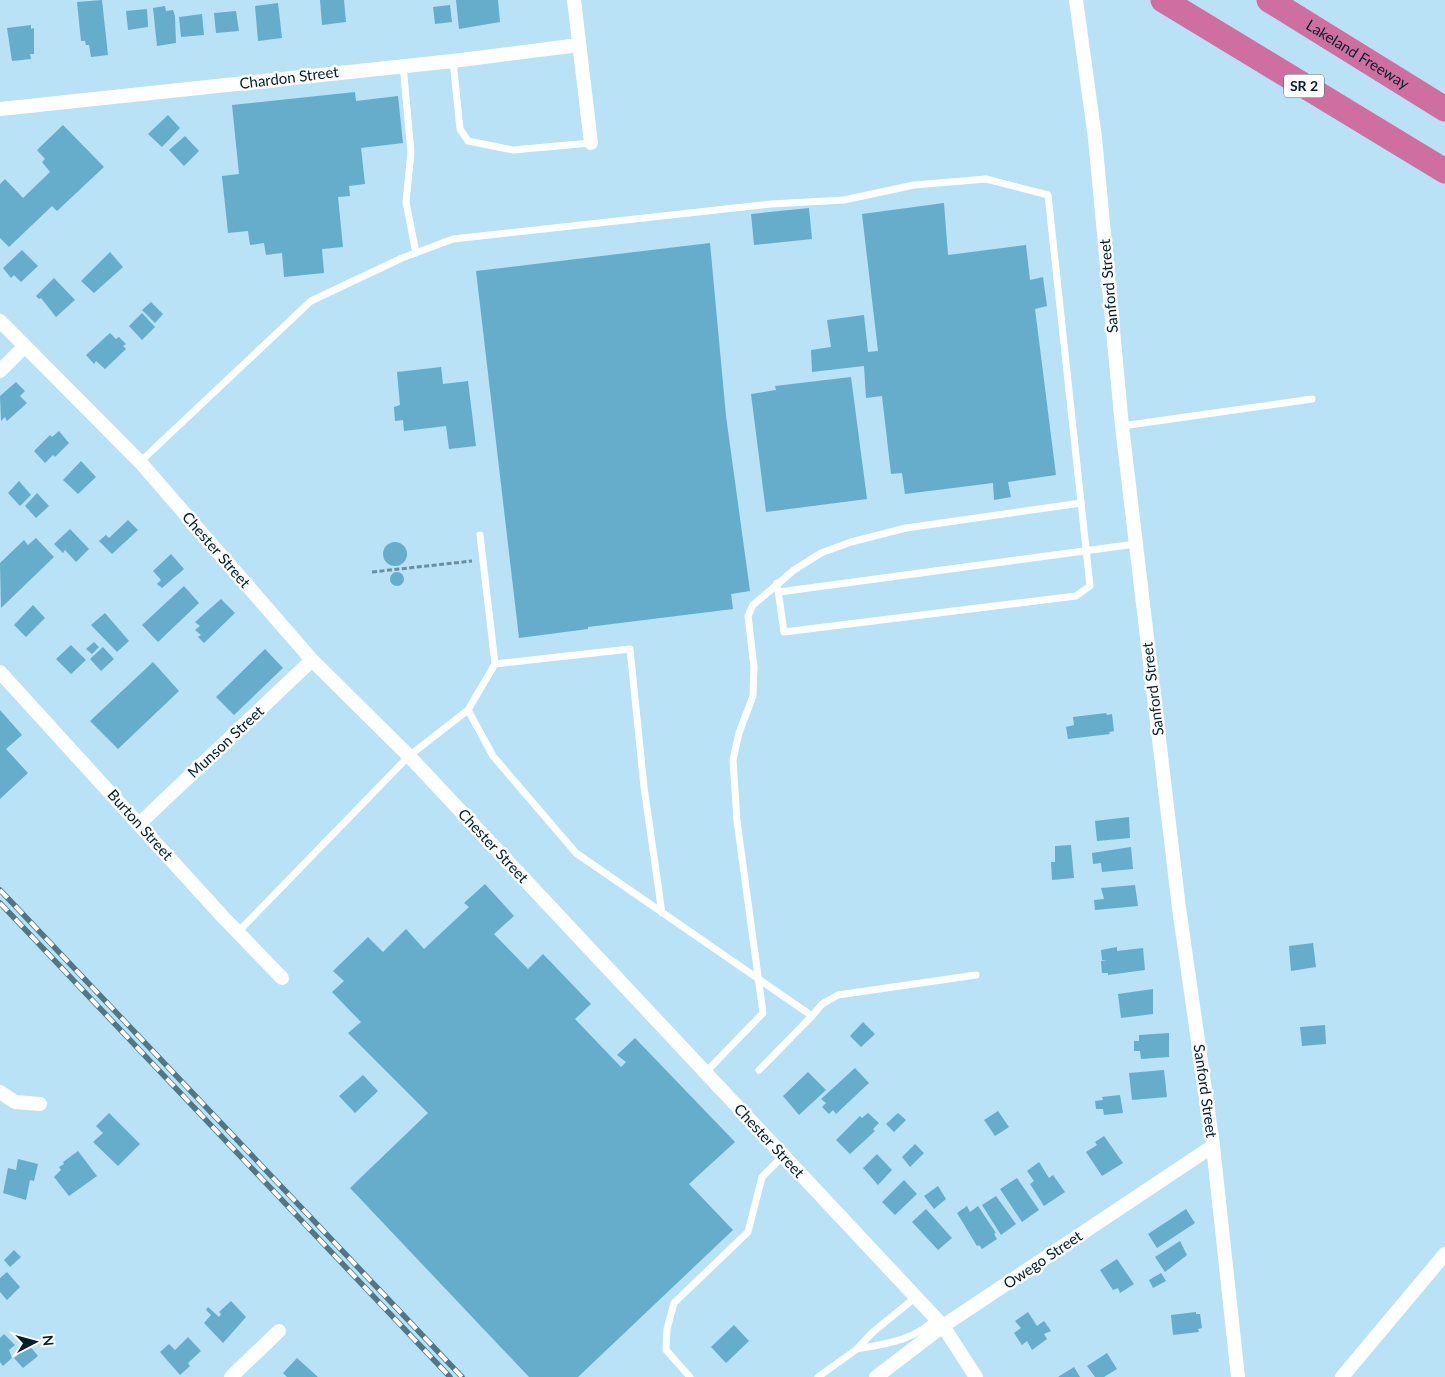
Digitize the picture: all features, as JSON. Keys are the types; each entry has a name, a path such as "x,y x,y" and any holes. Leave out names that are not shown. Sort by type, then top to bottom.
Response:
{"highway":[{"name":"SR 2","path":"1163,0 1445,171"},
{"name":"Lakeland Freeway","path":"1269,0 1445,109"}],"street":[{"path":"574,0 591,143"},
{"name":"Sanford Street","path":"1076,0 1095,138 1122,426 1179,908 1213,1146 1238,1377"},
{"name":"Chardon Street","path":"0,109 402,64 453,60 579,44"},
{"name":"Chester Street","path":"0,322 140,462 312,660 409,756 940,1322 976,1377"},
{"path":"0,371 24,347"},
{"name":"Munson Street","path":"139,824 312,660"},
{"name":"Burton Street","path":"0,672 282,978"},
{"path":"0,1092 16,1102 40,1104"},
{"name":"Owego Street","path":"876,1377 940,1322 1213,1146"},
{"path":"1342,1377 1445,1254"},
{"path":"231,1377 279,1331"}],"lane":[{"path":"453,60 460,129 468,140 513,150 591,143"},
{"path":"402,64 411,152 406,202 416,253"},
{"path":"140,462 311,301 416,253 454,239 771,204 844,200 914,185 986,179 1048,195 1090,586 1076,596 784,632 777,584"},
{"path":"1122,426 1312,399"},
{"path":"705,1073 763,1013 737,821 733,760 739,733 753,696 754,667 748,616 753,605 794,570 821,553 882,534 906,528 1081,503"},
{"path":"238,932 409,756 468,710 495,664 480,535"},
{"path":"778,592 1136,544"},
{"path":"495,664 630,649 644,787 662,913"},
{"path":"468,710 493,756 576,853 812,1016"},
{"path":"759,1070 822,1004 838,995 976,974"},
{"path":"690,1377 666,1350 667,1329 674,1303 748,1232 762,1177 783,1156"},
{"path":"818,1377 857,1349 873,1332 916,1297"},
{"path":"857,1349 906,1338 940,1322"}],"path":[{"path":"372,572 483,560"}],"building":[{"path":"102,0 108,55 91,57 89,45 86,45 85,41 81,41 77,2"},
{"path":"320,0 344,0 346,22 322,25"},
{"path":"456,0 498,0 500,22 459,29"},
{"path":"278,3 282,38 258,41 255,6"},
{"path":"450,5 452,22 435,24 433,7"},
{"path":"165,6 166,11 173,10 175,16 176,43 157,46 153,8"},
{"path":"147,9 148,27 128,30 126,11"},
{"path":"236,11 239,31 216,33 214,13"},
{"path":"202,14 204,35 181,37 179,17"},
{"path":"31,25 31,29 34,28 34,54 30,54 31,59 12,61 7,28"},
{"path":"355,92 356,101 398,96 403,143 361,148 365,184 349,186 350,196 338,197 343,247 322,249 324,273 284,277 282,253 266,255 264,243 250,245 248,231 228,233 222,176 239,174 232,105"},
{"path":"168,115 180,128 162,147 148,134"},
{"path":"63,125 104,167 57,211 52,206 9,247 0,238 0,184 5,179 23,198 50,172 42,162 45,159 37,150"},
{"path":"185,136 199,151 184,166 169,150"},
{"path":"944,203 948,255 1026,245 1030,280 1043,277 1047,306 1035,309 1056,475 1008,482 1011,497 994,500 993,483 905,494 902,473 891,474 882,396 866,398 864,366 812,372 811,350 831,347 827,320 864,315 868,352 878,351 862,214"},
{"path":"809,208 812,239 754,245 751,214"},
{"path":"710,243 726,416 750,591 731,594 733,609 588,627 588,629 519,638 476,271"},
{"path":"22,250 38,266 21,282 14,275 11,278 3,268"},
{"path":"110,252 123,267 94,293 81,281"},
{"path":"54,278 75,300 56,317 41,298 39,299 36,296"},
{"path":"151,302 163,314 155,323 142,310"},
{"path":"142,313 155,327 142,340 129,326"},
{"path":"110,333 116,339 119,337 126,344 123,346 126,349 105,369 96,361 94,364 86,355"},
{"path":"441,367 443,384 468,381 476,446 449,449 446,426 404,431 403,420 395,421 394,407 400,405 397,372"},
{"path":"851,377 867,499 766,512 751,394 776,390 775,386"},
{"path":"16,382 25,391 20,396 27,403 7,421 5,417 1,421 0,396"},
{"path":"59,431 69,443 55,457 53,455 45,463 34,451 50,435 52,437"},
{"path":"81,461 96,477 78,494 63,480"},
{"path":"19,481 31,495 20,506 8,493"},
{"path":"37,493 49,506 36,518 25,506"},
{"path":"128,520 138,530 112,554 99,541 106,535 109,538"},
{"path":"70,529 89,549 76,562 65,550 63,553 54,544"},
{"path":"36,538 54,557 1,608 0,563 24,540 28,545"},
{"path":"395,542 400,543 406,549 406,559 400,565 395,566 390,565 384,559 383,554 384,549 390,543"},
{"path":"171,554 184,569 162,588 157,584 161,580 153,571"},
{"path":"397,572 402,574 404,579 402,584 397,586 392,584 390,579 392,574"},
{"path":"184,586 199,603 158,642 142,625"},
{"path":"221,599 235,613 204,643 198,637 201,635 195,630 200,626 195,622"},
{"path":"33,605 45,618 26,637 14,625"},
{"path":"105,613 129,641 117,652 91,625"},
{"path":"94,642 99,647 92,654 86,649"},
{"path":"71,645 86,660 71,674 56,659"},
{"path":"103,647 114,659 101,671 90,659"},
{"path":"265,649 283,668 234,715 216,697"},
{"path":"153,662 179,691 118,749 90,721"},
{"path":"0,710 22,735 6,749 28,773 0,799"},
{"path":"1106,713 1107,715 1112,714 1114,731 1109,732 1110,734 1068,739 1066,727 1074,725 1073,717"},
{"path":"1129,817 1130,838 1097,841 1095,821"},
{"path":"1071,845 1074,878 1052,880 1051,862 1055,862 1055,846"},
{"path":"1131,847 1133,869 1102,872 1101,863 1093,864 1092,853"},
{"path":"485,884 514,916 494,934 528,969 543,954 591,1004 575,1019 621,1067 626,1062 617,1055 635,1038 735,1142 689,1184 733,1230 578,1377 529,1377 350,1188 428,1113 348,1033 361,1022 332,992 344,981 333,971 368,937 383,952 406,929 424,949 469,907 464,903"},
{"path":"1135,885 1138,906 1095,910 1094,900 1104,899 1101,888"},
{"path":"1313,943 1316,967 1291,971 1289,946"},
{"path":"1117,947 1117,951 1143,948 1145,970 1108,975 1108,973 1102,973 1101,961 1107,960 1102,960 1101,950"},
{"path":"1153,989 1153,1014 1121,1018 1118,994"},
{"path":"863,1022 875,1034 861,1047 850,1036"},
{"path":"1325,1025 1326,1044 1302,1046 1300,1027"},
{"path":"1169,1033 1169,1057 1141,1059 1140,1051 1134,1051 1134,1041 1139,1041 1139,1035"},
{"path":"855,1068 869,1083 836,1114 833,1110 829,1114 822,1107 826,1103 821,1099"},
{"path":"1164,1070 1167,1097 1132,1100 1129,1073"},
{"path":"808,1072 826,1090 799,1115 783,1096"},
{"path":"363,1075 378,1091 355,1113 339,1096"},
{"path":"1120,1095 1123,1113 1104,1115 1103,1109 1096,1109 1095,1101 1103,1100 1102,1097"},
{"path":"998,1111 1009,1127 995,1136 984,1120"},
{"path":"109,1113 140,1144 118,1166 93,1142 103,1133 96,1126"},
{"path":"868,1113 879,1123 873,1129 875,1131 850,1154 836,1140 860,1116 862,1118"},
{"path":"898,1113 906,1120 894,1132 886,1124"},
{"path":"1104,1136 1123,1163 1102,1176 1086,1152 1097,1145 1095,1142"},
{"path":"915,1144 924,1153 910,1167 902,1157"},
{"path":"78,1151 97,1176 69,1196 54,1177 61,1170 59,1167 64,1164 63,1162"},
{"path":"877,1154 892,1170 878,1185 863,1168"},
{"path":"18,1159 38,1164 34,1181 30,1180 26,1200 3,1193 8,1168 16,1170"},
{"path":"1039,1162 1049,1178 1053,1175 1065,1192 1044,1206 1030,1184 1034,1181 1027,1171"},
{"path":"1017,1178 1039,1210 1022,1222 1000,1189"},
{"path":"904,1180 917,1194 895,1215 882,1202"},
{"path":"938,1186 946,1199 934,1209 924,1196"},
{"path":"996,1196 1016,1224 1001,1235 982,1205"},
{"path":"967,1206 970,1212 978,1206 996,1233 994,1234 997,1239 982,1249 979,1245 977,1246 957,1213"},
{"path":"926,1209 952,1238 938,1250 912,1222"},
{"path":"1186,1209 1195,1223 1157,1248 1148,1234"},
{"path":"1180,1241 1187,1255 1165,1272 1155,1257"},
{"path":"14,1250 21,1257 10,1267 4,1260"},
{"path":"1117,1259 1134,1284 1120,1293 1118,1288 1113,1290 1100,1270"},
{"path":"7,1272 20,1287 7,1300 0,1292 0,1278"},
{"path":"1161,1273 1166,1281 1153,1288 1149,1280"},
{"path":"231,1301 246,1317 223,1343 204,1323 211,1315 206,1310 208,1307 219,1317 221,1314 219,1312"},
{"path":"1028,1312 1037,1326 1044,1321 1051,1331 1044,1334 1047,1339 1032,1350 1027,1341 1022,1345 1014,1333 1021,1328 1015,1321"},
{"path":"1196,1312 1196,1314 1200,1314 1202,1328 1198,1329 1199,1332 1173,1335 1171,1315"},
{"path":"734,1325 749,1341 726,1363 711,1347"},
{"path":"4,1334 15,1345 9,1350 12,1358 3,1366 0,1362 0,1338"},
{"path":"188,1337 201,1351 188,1363 190,1366 180,1375 160,1352 169,1344 175,1350"},
{"path":"29,1345 38,1356 23,1368 14,1358"},
{"path":"1107,1353 1117,1369 1104,1377 1095,1377 1087,1366"},
{"path":"297,1358 318,1377 287,1377 283,1373"},
{"path":"1074,1367 1080,1377 1058,1377"}],"railway":[{"path":"0,890 462,1377"},
{"path":"0,903 450,1377"}]}
